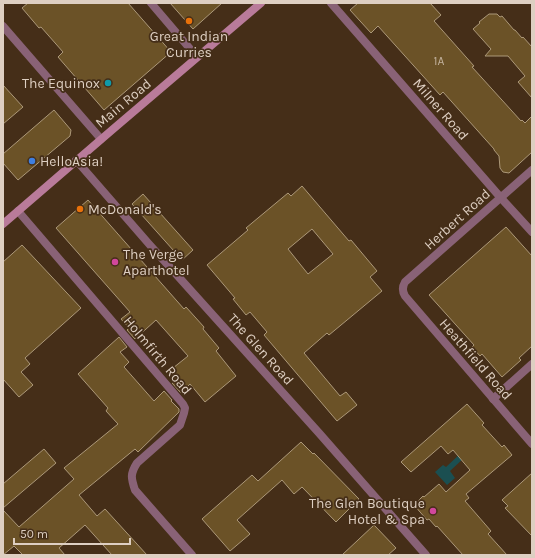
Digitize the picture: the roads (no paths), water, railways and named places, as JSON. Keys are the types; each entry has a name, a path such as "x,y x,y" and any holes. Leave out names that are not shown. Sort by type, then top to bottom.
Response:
{"main road":[{"name":"Main Road","path":"3,224 261,3"}],"street":[{"path":"151,3 197,58"},
{"name":"Milner Road","path":"331,3 532,232"},
{"path":"3,26 101,139"},
{"name":"The Glen Road","path":"76,160 149,244 320,433 426,555"},
{"name":"Herbert Road","path":"402,289 406,282 532,170"},
{"name":"Holmfirth Road","path":"18,211 183,404 185,408 180,425 138,463 132,470 132,479 135,490 192,555"},
{"name":"Heathfield Road","path":"402,289 405,296 532,444"},
{"path":"493,399 532,364"}],"water":[{"path":"461,453 465,457 450,471 455,478 447,485 435,472 443,465 446,467"}],"place":[{"name":"Great Indian Curries","path":"189,21"},
{"name":"The Equinox","path":"108,83"},
{"name":"HelloAsia!","path":"32,161"},
{"name":"McDonald's","path":"80,209"},
{"name":"The Verge Aparthotel","path":"115,262"},
{"name":"The Glen Boutique Hotel & Spa","path":"433,511"}]}
